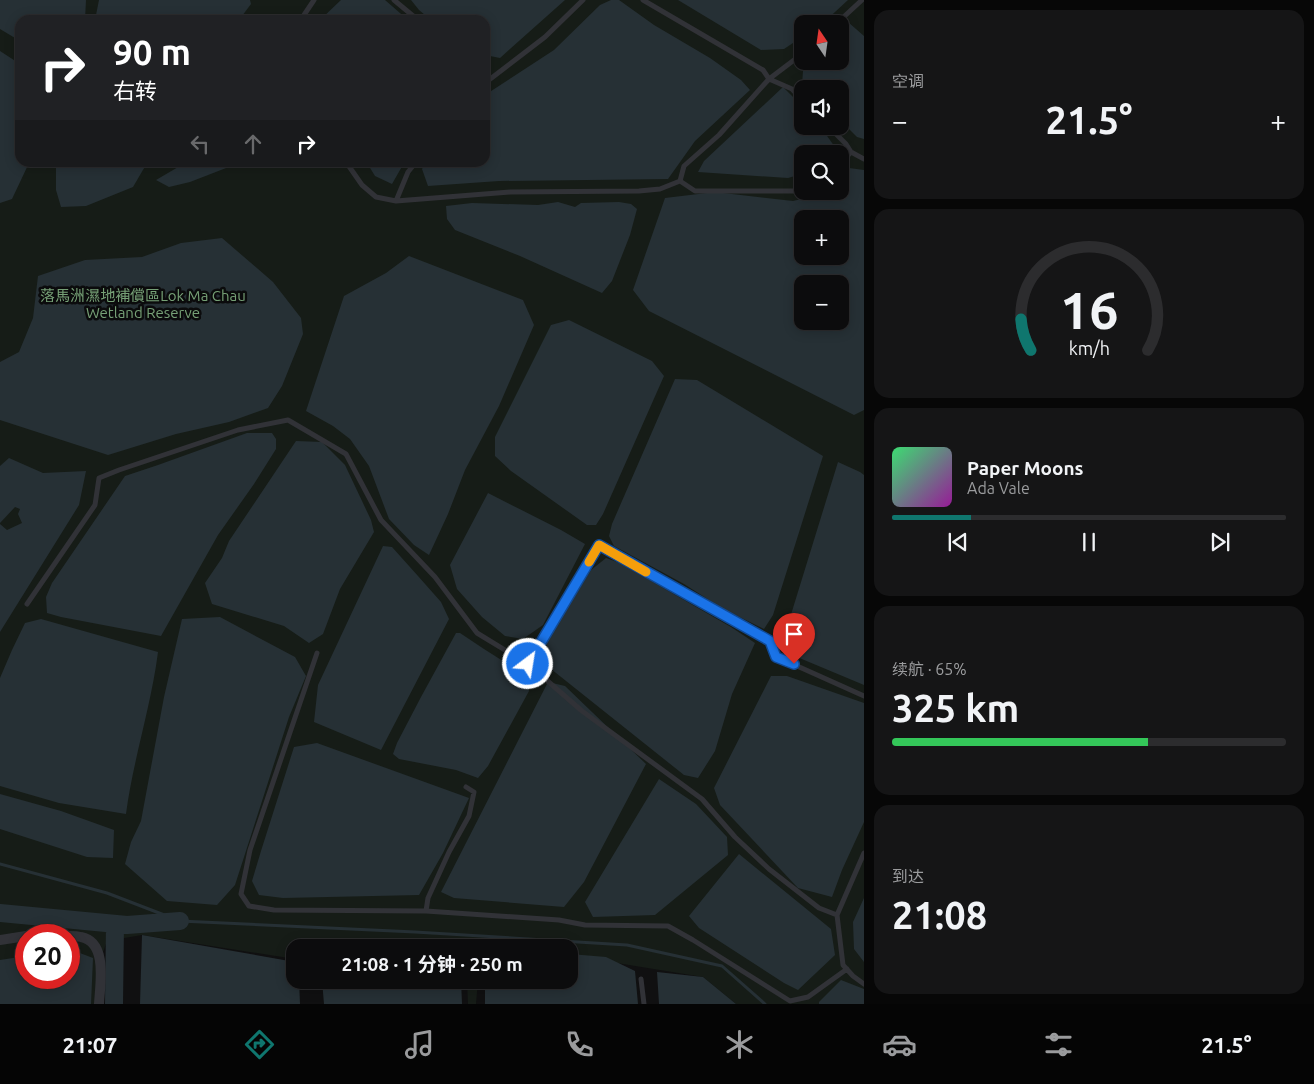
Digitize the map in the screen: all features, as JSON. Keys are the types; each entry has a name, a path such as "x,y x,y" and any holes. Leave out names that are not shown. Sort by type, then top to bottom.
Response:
{"street":[{"path":"80,937 90,941 96,947 99,954 99,1004"},
{"path":"0,940 15,938"}],"lane":[{"path":"304,15 314,0"},
{"path":"394,0 412,15"},
{"path":"490,79 545,37 583,0"},
{"path":"643,0 763,70 768,80 794,90"},
{"path":"846,15 862,0"},
{"path":"680,182 684,166 719,135 768,80 794,60"},
{"path":"837,135 851,152 864,159"},
{"path":"349,167 362,185 376,197 396,201 510,192 638,191 660,189 680,182"},
{"path":"396,201 412,167"},
{"path":"680,182 695,191 794,191"},
{"path":"27,604 95,505 99,478 238,430 288,420 346,454 380,520 435,577 477,633 528,664 582,711 702,799 735,837 769,869 819,908 837,915"},
{"path":"528,664 599,545 770,641 776,657 864,696"},
{"path":"317,653 250,850 241,894 249,906 274,910 426,911 559,920 585,924 668,926 790,1001 808,997 847,968"},
{"path":"426,911 428,898 449,852 469,816 474,792 466,787"},
{"path":"864,853 837,915 843,965 864,984"},
{"path":"641,979 644,1004"}],"green space":[{"name":"落馬洲濕地補償區Lok Ma Chau Wetland Reserve","path":"0,0 864,0 864,1004 736,1004 703,977 578,958 578,939 286,939 286,958 142,935 107,941 100,961 100,1004 0,1004"},
{"path":"467,989 477,989 476,1004 468,1004"}],"shaded area":[{"path":"0,0 86,0 85,15 15,15 15,38 0,29"},
{"path":"99,0 250,0 251,4 243,15 96,15"},
{"path":"341,0 385,0 402,15 325,15"},
{"path":"411,0 565,0 500,58 490,56 490,15 425,15"},
{"path":"611,0 619,0 654,25 710,58 741,80 750,90 695,141 668,179 499,181 428,186 422,169 423,167 490,167 490,92 554,50 600,5"},
{"path":"678,0 848,0 832,15 794,15 794,42 784,49 761,50"},
{"path":"849,23 864,36 864,139 857,137 849,129 849,80 802,80 803,71 849,70"},
{"path":"0,51 15,61 15,167 27,167 12,199 0,203"},
{"path":"783,87 794,98 794,135 826,135 833,145 794,145 794,176 788,178 698,172 704,161"},
{"path":"56,167 145,167 133,187 86,206 61,207 56,190"},
{"path":"178,167 229,167 190,182 169,187 156,180"},
{"path":"369,167 402,167 392,184 375,176"},
{"path":"849,168 864,170 864,410 854,415 649,311 633,290 665,198 715,192 793,201 849,200"},
{"path":"558,202 575,207 581,203 619,202 631,204 637,209 630,235 612,281 602,293 520,256 455,230 447,219 446,206 472,203 538,205"},
{"path":"222,238 273,282 301,318 303,334 282,386 268,408 229,422 176,434 108,455 0,420 0,362 19,352 33,318 38,276 85,260 142,257 181,243"},
{"path":"409,256 523,300 534,325 499,406 465,470 448,514 429,555 414,545 389,519 369,466 350,439 333,426 306,411 344,296 386,273"},
{"path":"569,320 652,361 664,376 603,514 596,525 587,525 511,471 495,456 495,437 551,325"},
{"path":"675,379 697,380 823,456 773,615 764,629 723,609 684,584 614,546 609,536 612,524"},
{"path":"247,433 272,433 276,439 276,449 218,535 161,636 47,613 46,597 52,583 125,476"},
{"path":"296,441 322,442 345,465 371,520 374,532 340,589 323,634 309,643 284,626 212,604 205,583 222,558 229,541"},
{"path":"9,458 43,473 86,471 79,505 0,632 0,524 7,530 22,523 18,514 20,509 15,507 0,523 0,466"},
{"path":"838,462 864,475 864,685 797,657 783,649 785,634"},
{"path":"488,493 585,544 543,625 523,639 505,636 482,617 457,589 450,565"},
{"path":"383,546 392,547 441,602 449,619 381,750 314,722 318,685"},
{"path":"606,558 620,563 731,627 755,643 732,694 715,751 698,778 684,775 551,669 545,644 591,570"},
{"path":"220,617 295,657 306,676 289,717 235,885 217,905 167,901 125,864 131,842 141,821 164,697 182,619"},
{"path":"41,619 158,652 126,814 59,803 0,786 0,678 25,623"},
{"path":"456,633 460,633 525,675 529,691 488,766 478,778 456,770 399,759 393,754 397,743"},
{"path":"771,676 787,676 864,703 864,822 832,897 798,888 720,805 714,788"},
{"path":"548,682 565,686 646,764 584,882 564,907 454,898 441,892"},
{"path":"317,743 469,798 443,853 419,895 283,898 259,895 252,881 294,747"},
{"path":"659,779 696,804 727,837 728,855 655,915 593,917 585,902"},
{"path":"0,794 61,811 114,830 113,858 87,857 0,829"},
{"path":"739,854 831,929 835,955 798,990 699,928 689,916"},
{"path":"864,898 864,962 854,949 853,922"},
{"path":"142,935 286,960 286,989 299,989 300,1004 140,1004"},
{"path":"80,953 93,958 91,1004 0,1004 0,960 15,958 15,989 80,989"},
{"path":"578,955 606,957 635,971 638,1004 485,1004 485,989 578,989"},
{"path":"657,972 703,977 736,1004 659,1004"},
{"path":"841,980 864,989 864,1004 819,1004"},
{"path":"323,989 461,989 462,1004 324,1004"}],"waterway":[{"path":"0,864 107,893 180,921 415,932 627,945 722,966 765,1004"},
{"path":"0,913 127,925 180,921"},
{"path":"114,1004 115,924"}],"slow traffic":[{"path":"589,562 599,545 646,572"}],"route":[{"path":"528,664 599,545 770,641 776,657 794,664"}]}
